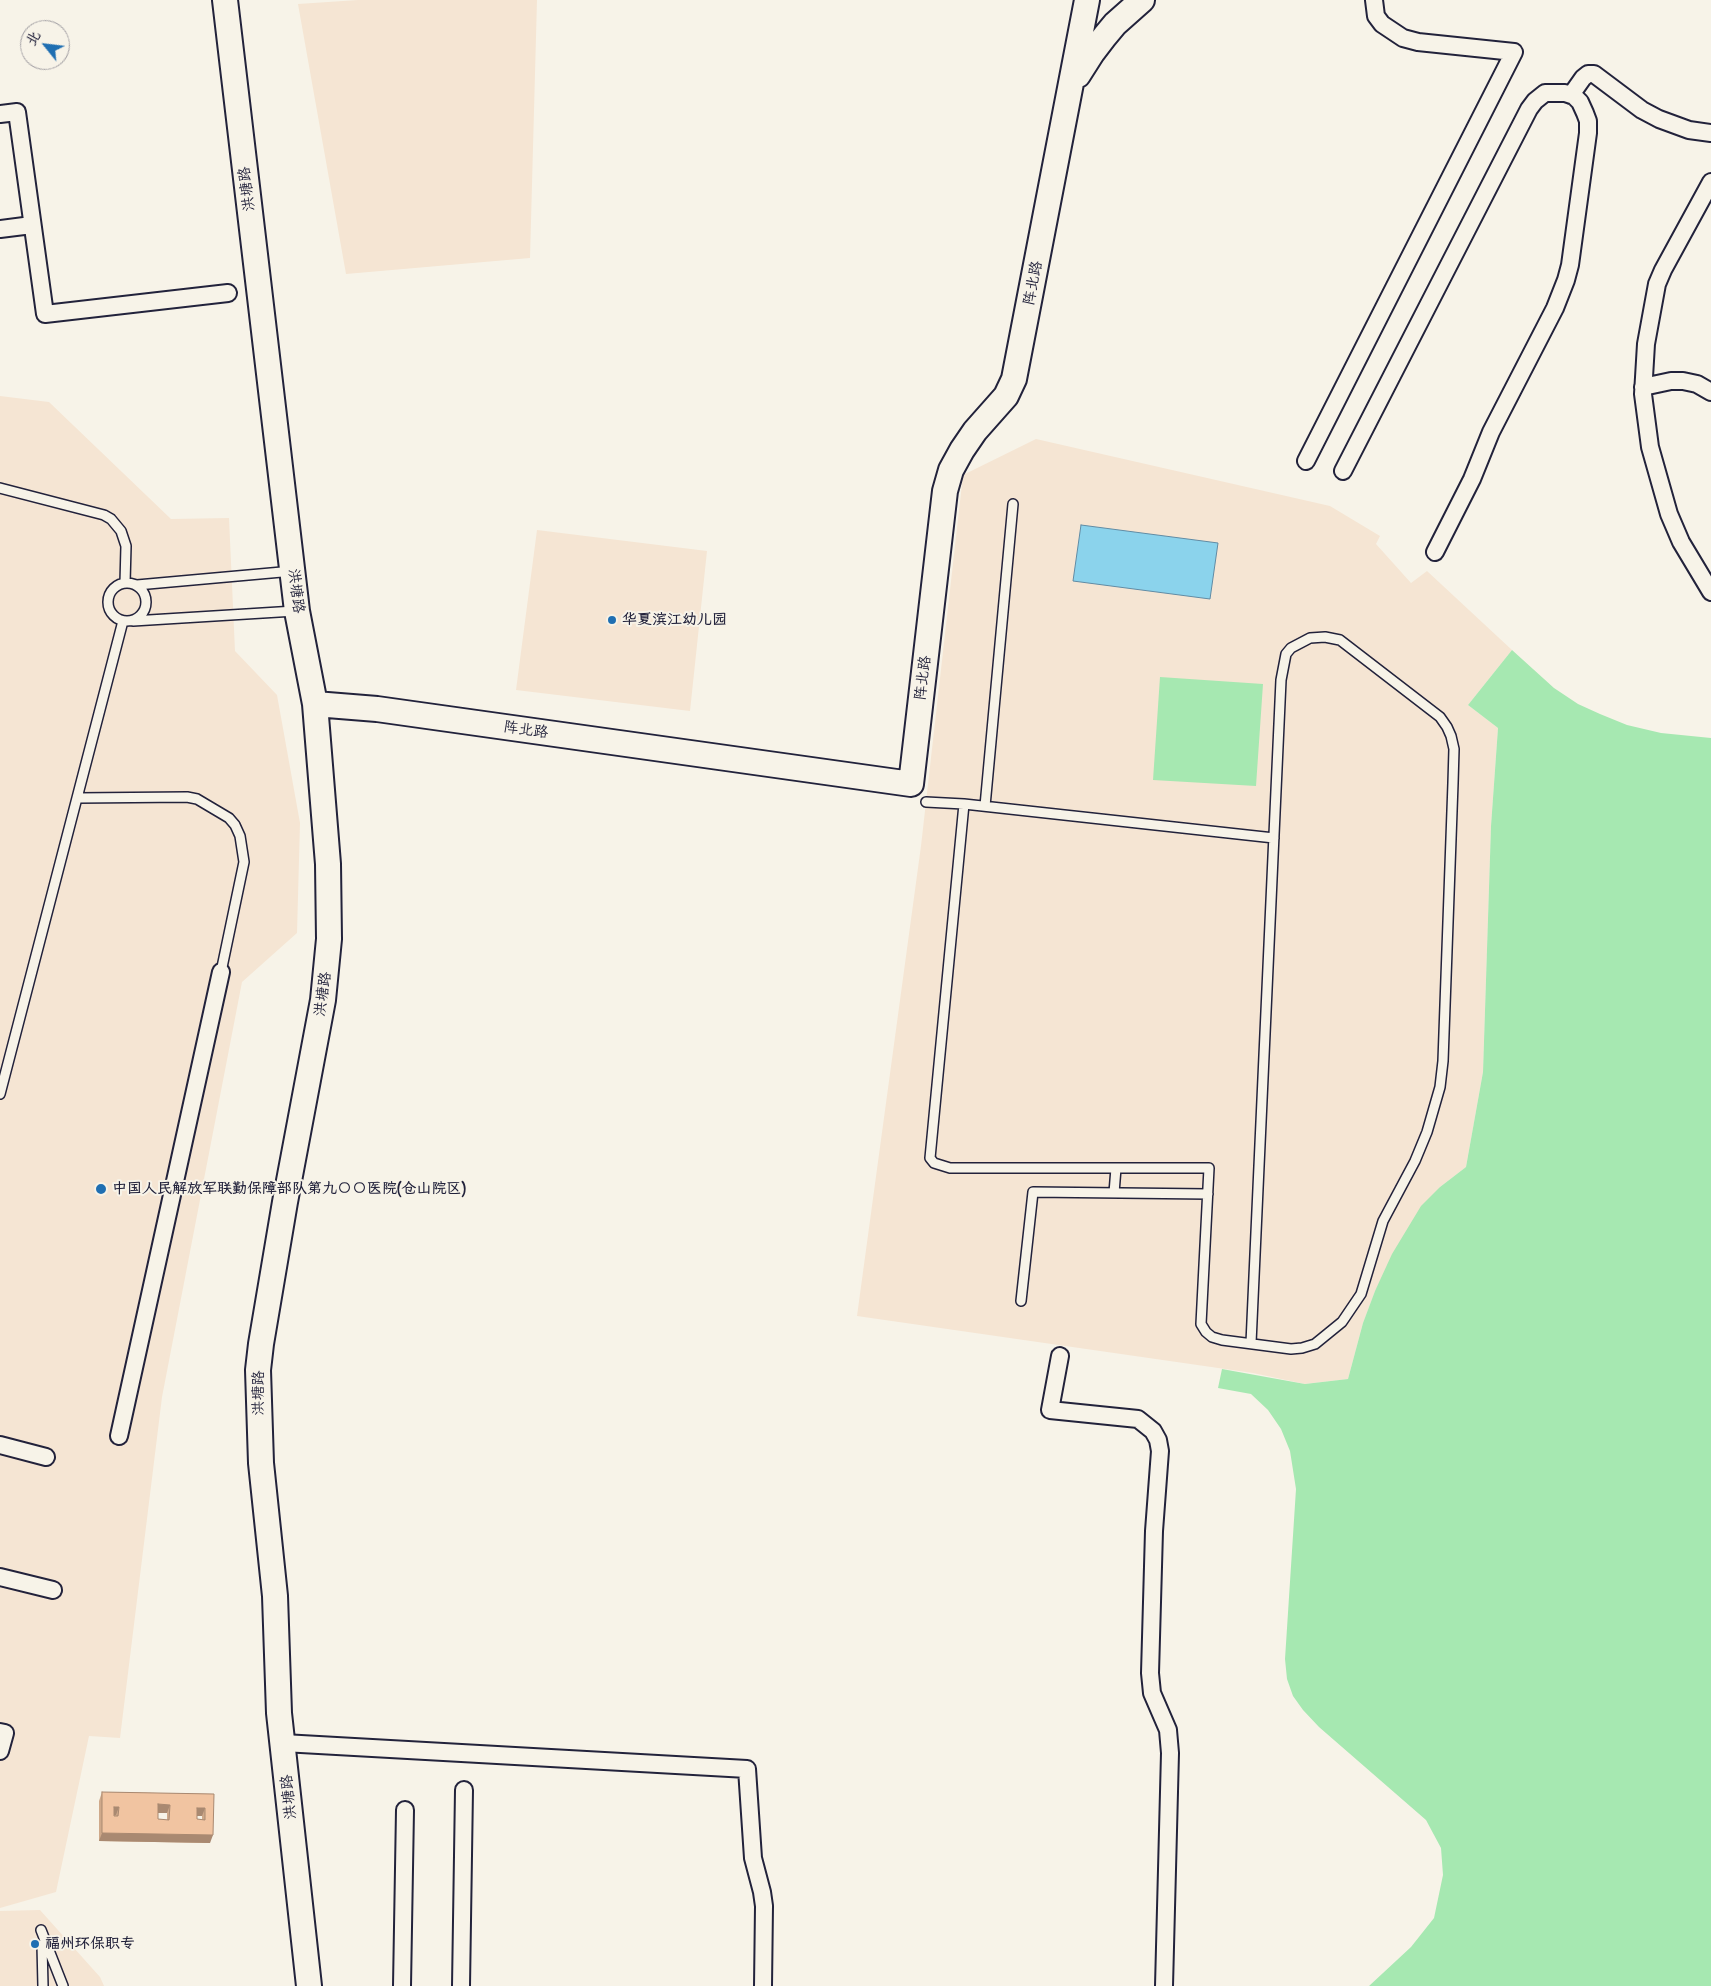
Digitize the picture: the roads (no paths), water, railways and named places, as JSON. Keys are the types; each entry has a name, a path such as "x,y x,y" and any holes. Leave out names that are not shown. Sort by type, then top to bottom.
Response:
{"street":[{"name":"洪塘路","path":"225,0 298,611 315,704 328,864 329,939 327,968 318,1032 283,1212 258,1370 261,1463 275,1596 279,1713 309,1986"},
{"name":"阵北路","path":"315,704 377,709 911,784 945,491 951,470 962,450 975,431 1006,396 1014,379 1088,0"},
{"path":"1070,92 1082,68 1096,47 1115,24 1142,0"},
{"path":"1306,461 1514,52 1418,42 1403,38 1382,24 1376,16 1374,0"},
{"path":"1571,95 1583,78 1588,74 1594,74 1642,110 1659,119 1689,130 1711,133"},
{"path":"1343,471 1529,109 1535,100 1545,93 1555,92 1571,95 1580,102 1588,121 1588,133 1570,265 1566,280 1555,308 1491,432 1472,479 1435,552"},
{"path":"0,114 16,112 45,314 228,292"},
{"path":"1711,182 1662,270 1657,284 1647,335 1643,387 1644,414 1650,447 1667,506 1681,542 1711,592"},
{"path":"0,229 32,225"},
{"path":"1643,387 1671,381 1683,381 1697,384 1711,392"},
{"path":"119,1436 221,972"},
{"path":"1060,1356 1050,1410 1138,1419 1153,1432 1158,1440 1160,1451 1154,1531 1150,1674 1152,1693 1168,1730 1170,1753 1164,1986"},
{"path":"0,1445 46,1457"},
{"path":"0,1577 53,1590"},
{"path":"0,1732 4,1733 0,1751"},
{"path":"283,1743 747,1769 753,1858 764,1906 763,1986"},
{"path":"461,1986 464,1790"},
{"path":"402,1986 405,1810"}],"lane":[{"path":"0,488 104,515 111,519 121,531 126,546 125,583"},
{"path":"985,806 1013,504"},
{"path":"293,571 137,586 125,583 114,588 108,600 110,612 114,617 123,621 298,611"},
{"path":"133,621 143,613 146,607 146,595 137,586"},
{"path":"0,1094 123,621"},
{"path":"964,804 930,1158 934,1163 950,1168 1210,1168 1201,1324 1212,1337 1222,1340 1291,1349 1302,1348 1315,1344 1342,1322 1361,1294 1383,1221 1411,1169 1427,1132 1440,1087 1443,1061 1453,783 1454,749 1451,736 1440,717 1340,640 1325,637 1310,638 1299,643 1286,654 1281,680 1251,1343"},
{"path":"78,798 197,799 229,818 235,825 240,836 244,862 221,972"},
{"path":"926,802 985,806 1274,838"},
{"path":"1114,1193 1116,1168"},
{"path":"1021,1300 1033,1192 1208,1194"},
{"path":"43,1986 44,1962 41,1930 63,1986"}],"water":[{"path":"1081,525 1218,543 1210,599 1073,581"}],"place":[{"name":"华夏滨江幼儿园","path":"612,620"},
{"name":"中国人民解放军联勤保障部队第九〇〇医院(仓山院区)","path":"101,1189"},
{"name":"福州环保职专","path":"35,1944"}]}
